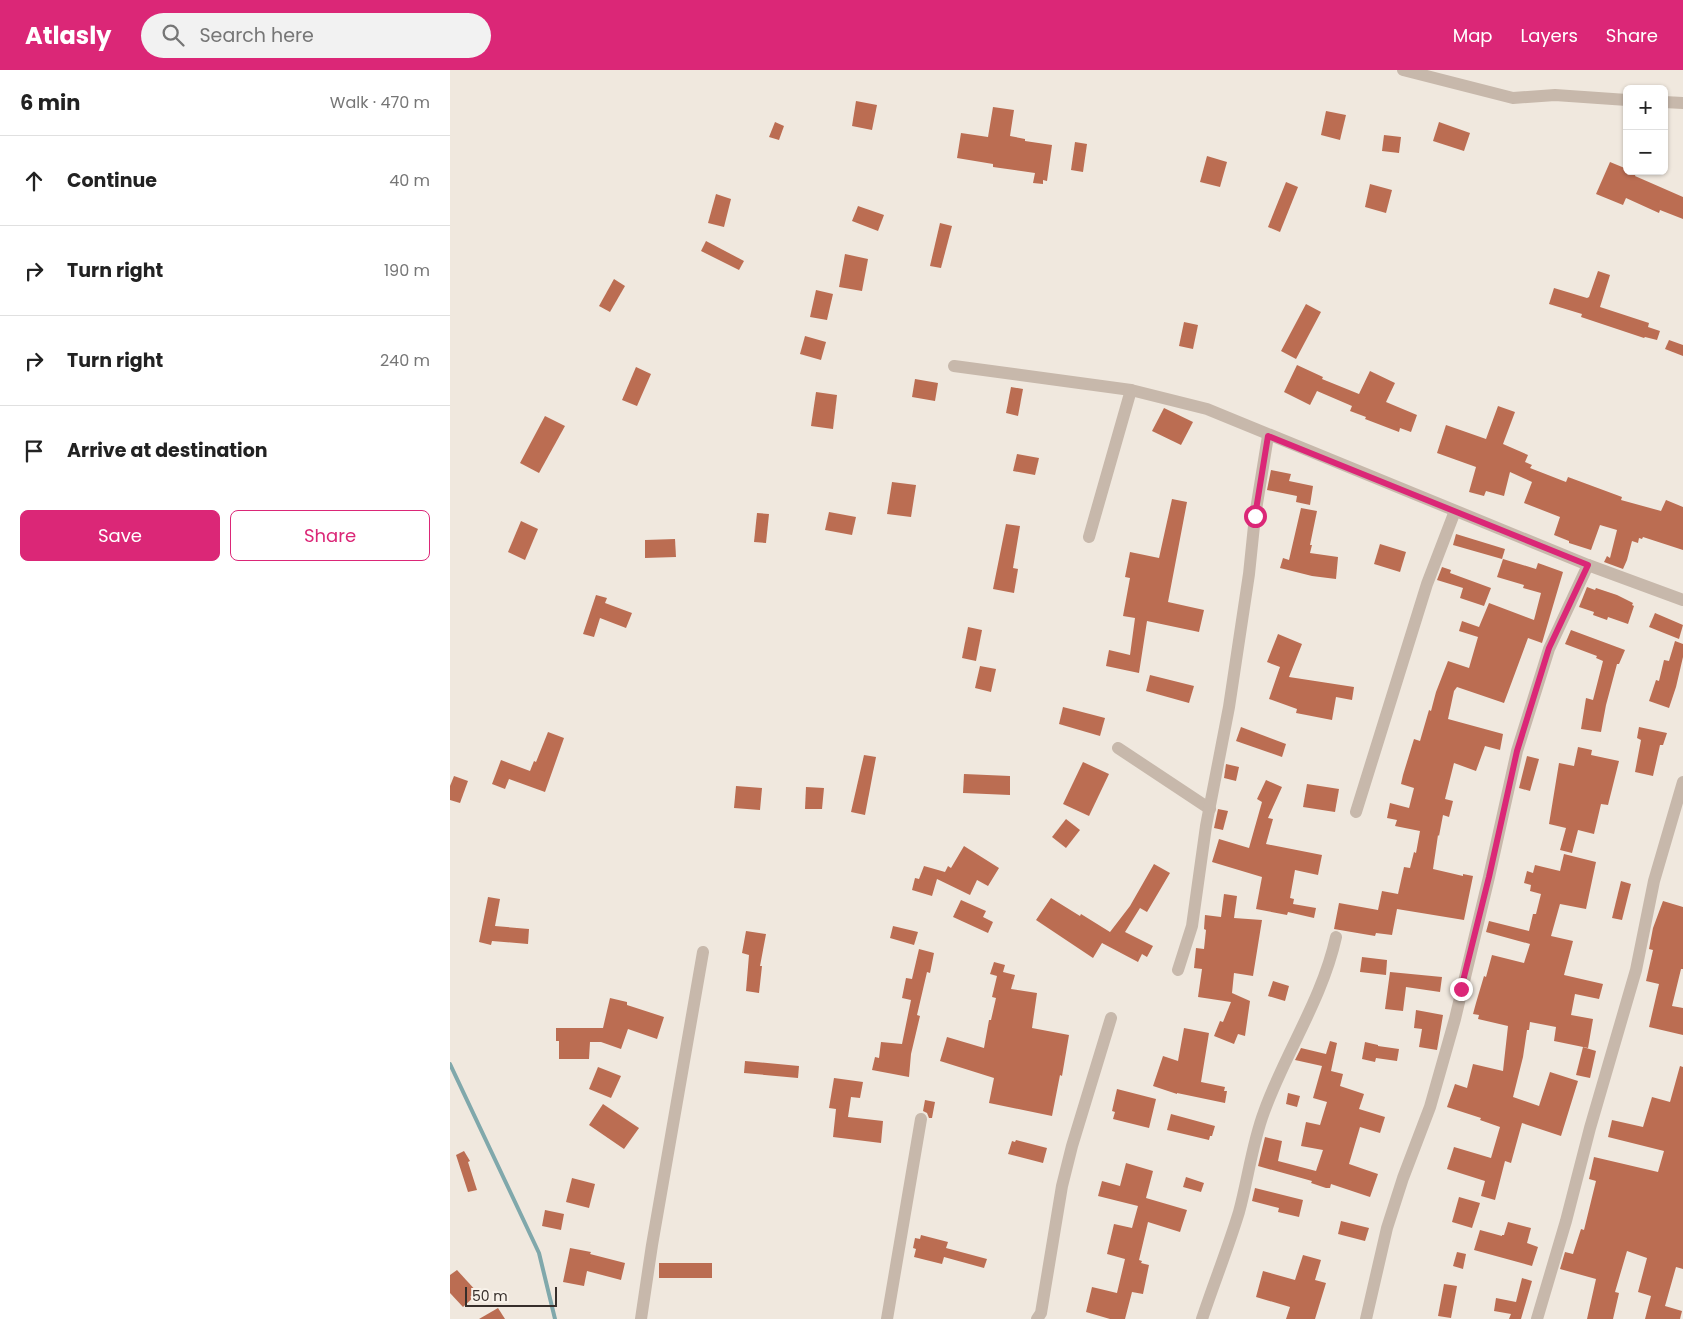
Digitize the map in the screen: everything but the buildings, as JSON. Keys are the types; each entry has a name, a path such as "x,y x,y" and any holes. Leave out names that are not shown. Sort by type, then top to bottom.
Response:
{"street":[{"path":"1403,70 1513,98 1555,95 1623,100"},
{"path":"1668,102 1683,103"},
{"path":"954,366 1131,390 1207,410 1588,565 1683,600"},
{"path":"1089,537 1131,390"},
{"path":"1178,970 1192,926 1206,826 1231,698 1249,574 1255,516 1268,436"},
{"path":"1356,812 1427,584 1455,511"},
{"path":"1366,1319 1387,1228 1403,1178 1430,1107 1455,1019 1517,751 1549,648 1588,565"},
{"path":"1118,748 1210,809"},
{"path":"1536,1319 1566,1221 1590,1128 1636,970 1654,881 1683,782"},
{"path":"1202,1319 1239,1212 1255,1140 1264,1113 1281,1069 1317,996 1336,938"},
{"path":"641,1319 703,952"},
{"path":"1038,1319 1041,1314 1062,1186 1072,1146 1111,1018"},
{"path":"887,1319 921,1119"}],"waterway":[{"path":"450,1064 539,1253 555,1319"}],"route":[{"path":"1255,516 1268,436 1588,565 1549,648 1517,751 1489,877 1461,989"}]}
